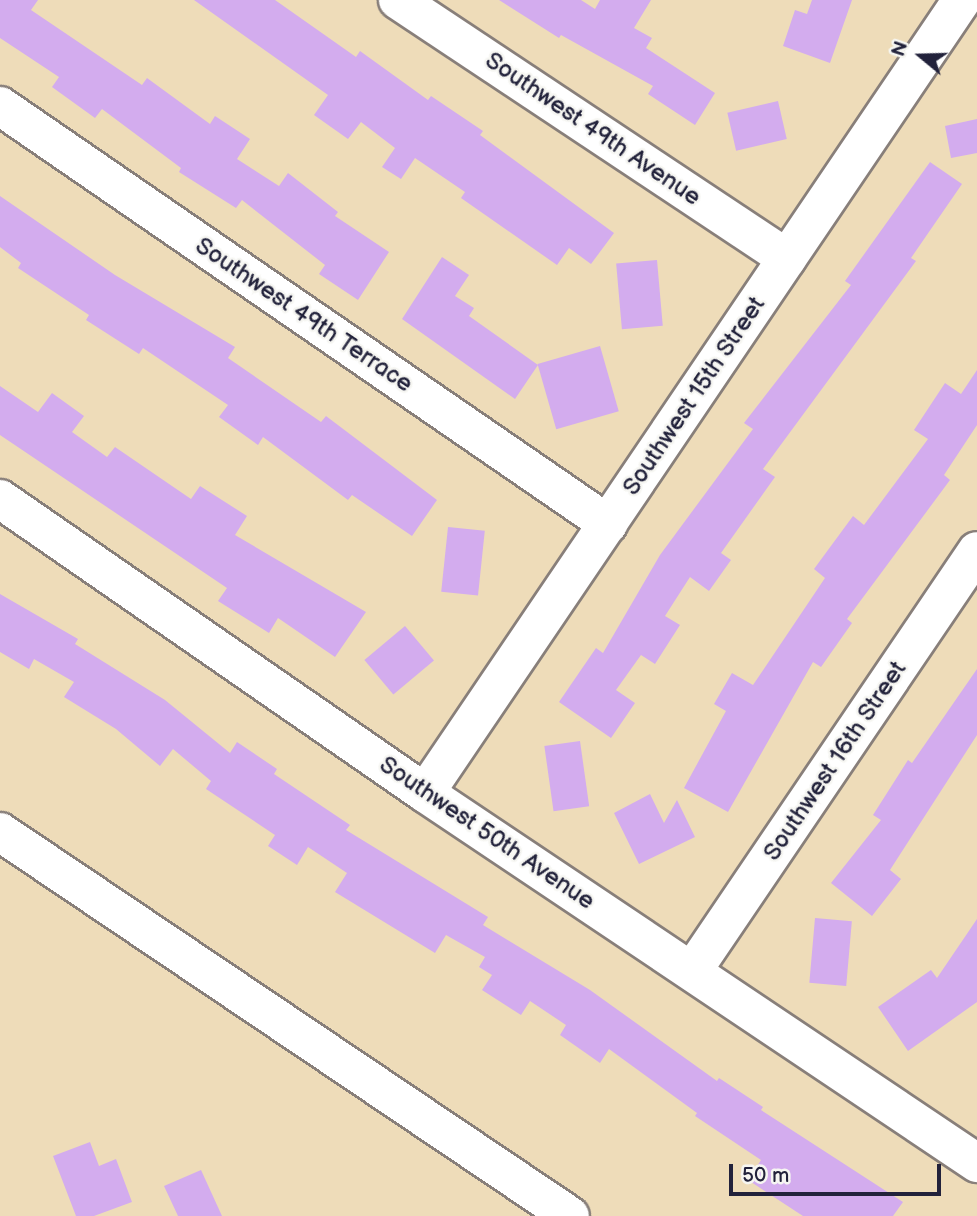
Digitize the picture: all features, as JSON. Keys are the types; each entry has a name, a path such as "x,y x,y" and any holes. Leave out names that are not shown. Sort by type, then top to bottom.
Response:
{"street":[{"name":"Southwest 49th Avenue","path":"398,0 787,258"},
{"name":"Southwest 15th Street","path":"425,793 962,0"},
{"name":"Southwest 49th Terrace","path":"0,106 608,524"},
{"name":"Southwest 50th Avenue","path":"0,499 425,793 693,970 971,1147"},
{"name":"Southwest 16th Street","path":"693,970 977,551"},
{"path":"0,832 570,1216"}],"building":[{"path":"0,0 38,0 31,10 142,85 147,78 210,124 215,116 250,139 237,159 279,186 288,173 338,212 335,216 389,252 358,300 319,274 325,265 242,200 236,208 179,172 181,168 102,109 95,118 52,87 59,77 0,38"},
{"path":"194,0 275,0 356,57 360,51 428,100 431,96 483,131 480,135 614,233 591,264 569,248 557,265 461,198 465,192 415,158 401,179 382,167 395,148 361,122 348,139 314,115 328,95"},
{"path":"499,0 581,0 595,9 600,0 651,0 634,28 652,38 646,48 715,93 695,125 648,94 653,86 561,35 559,38"},
{"path":"812,0 852,0 830,63 783,46 795,10 807,14"},
{"path":"778,101 787,139 736,151 727,113"},
{"path":"977,119 977,153 951,158 945,126"},
{"path":"930,162 962,184 911,258 916,261 763,469 775,477 721,553 731,560 709,591 690,577 665,616 680,625 655,664 641,655 616,690 635,703 611,738 559,702 596,648 603,653 660,555 753,429 744,423 851,285 845,281"},
{"path":"0,196 115,275 235,347 228,358 321,422 326,416 437,500 412,536 352,495 348,500 263,437 258,445 219,417 228,405 143,348 139,354 86,320 89,315 18,268 21,263 0,247"},
{"path":"442,257 469,275 455,296 474,308 469,316 538,365 515,399 402,319"},
{"path":"657,260 663,326 622,329 616,264"},
{"path":"600,346 619,411 556,429 538,364"},
{"path":"977,370 977,425 944,475 950,480 847,619 852,623 821,667 813,662 728,812 684,788 726,711 714,704 732,673 753,685 825,578 814,569 853,516 864,525 928,439 914,430 945,383 961,394"},
{"path":"0,386 38,412 52,393 84,416 72,432 107,457 115,447 191,499 200,486 247,516 235,535 366,612 335,657 278,618 269,633 218,601 227,588 0,435"},
{"path":"448,527 485,531 478,596 441,592"},
{"path":"0,594 78,639 75,644 165,700 230,753 237,742 277,769 274,774 350,825 346,830 488,917 483,925 590,990 717,1081 719,1078 763,1107 761,1110 903,1202 893,1216 803,1216 748,1180 761,1160 695,1116 697,1113 609,1049 600,1063 560,1035 566,1025 530,1001 521,1015 482,990 492,975 479,967 485,957 446,935 435,953 335,892 347,873 308,847 297,865 268,846 275,835 206,789 211,781 173,749 160,766 116,729 64,697 74,682 34,659 29,669 0,652"},
{"path":"405,626 434,660 393,695 364,660"},
{"path":"977,669 977,735 890,870 901,879 872,916 831,883 881,820 873,815 908,760 912,763"},
{"path":"580,741 589,806 554,811 544,746"},
{"path":"650,794 664,823 677,800 695,837 639,864 614,813"},
{"path":"815,918 852,921 846,986 809,983"},
{"path":"977,919 977,1002 908,1051 878,1007 931,970 937,978"},
{"path":"90,1142 99,1166 116,1159 132,1202 94,1216 76,1216 53,1156"},
{"path":"201,1170 222,1216 178,1216 164,1186"}]}
